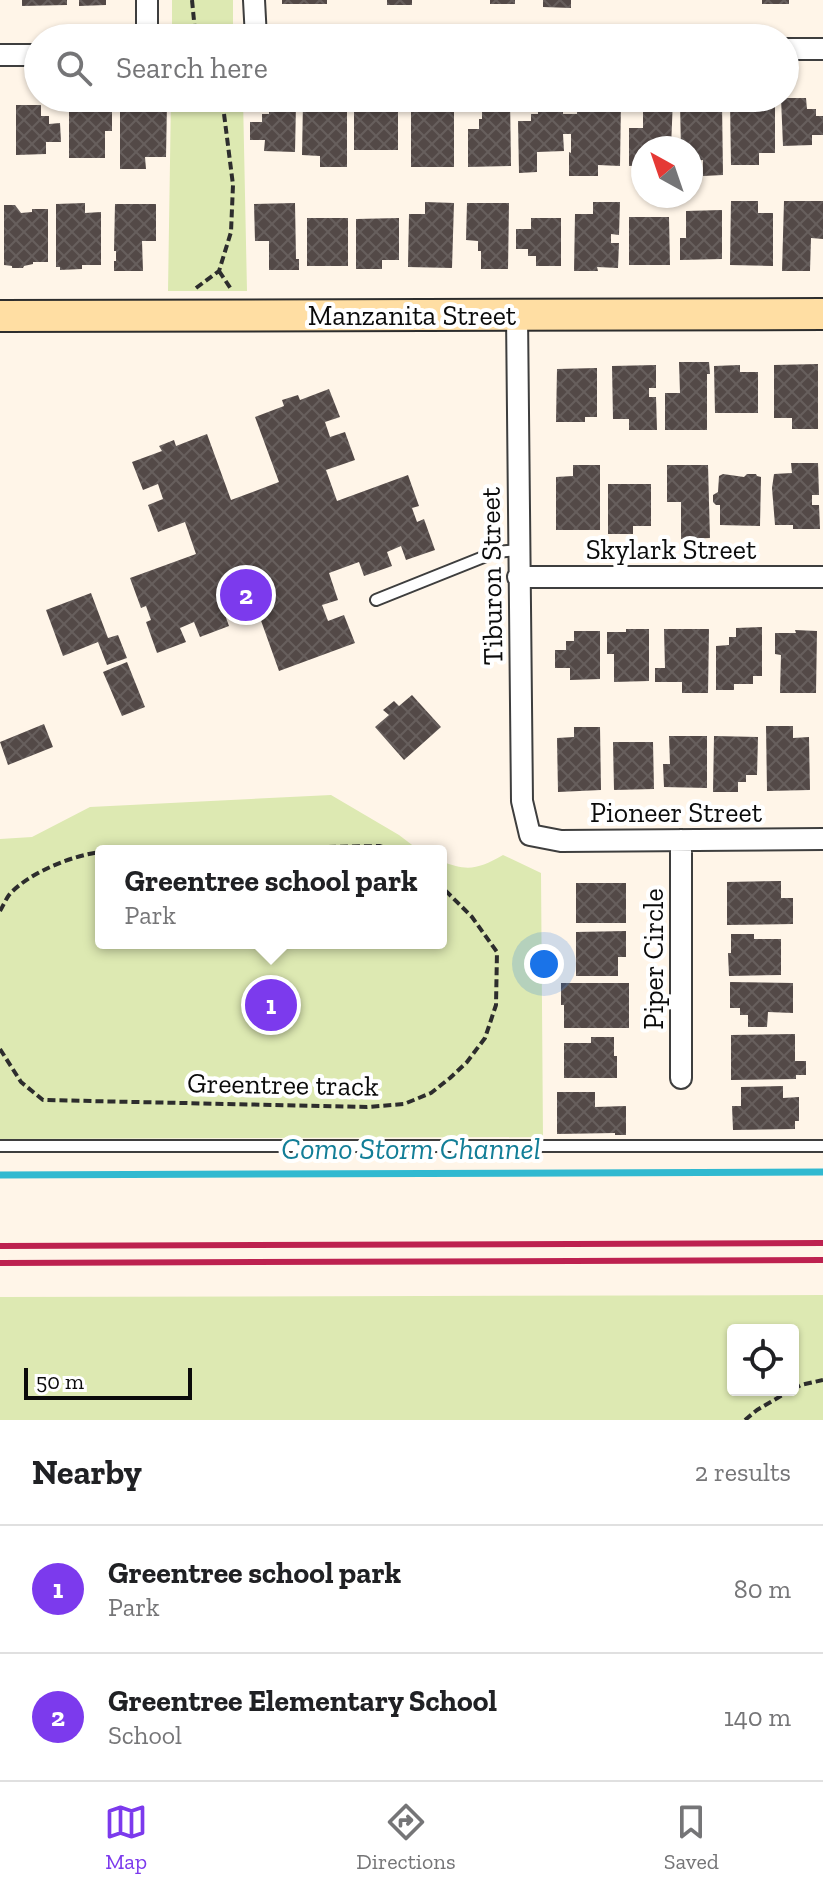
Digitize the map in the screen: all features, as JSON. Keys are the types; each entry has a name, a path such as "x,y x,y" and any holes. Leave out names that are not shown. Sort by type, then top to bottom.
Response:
{"street":[{"path":"147,0 147,24"},
{"path":"254,0 255,24"},
{"path":"799,49 823,49"},
{"path":"0,55 24,55"},
{"name":"Manzanita Street","path":"0,316 823,314"},
{"name":"Tiburon Street","path":"517,315 522,801 530,835"},
{"name":"Skylark Street","path":"518,577 823,577"},
{"name":"Pioneer Street","path":"530,835 561,841 823,839"},
{"name":"Piper Circle","path":"681,840 681,1078"}],"lane":[{"path":"376,600 496,552 518,550"},
{"path":"0,1146 823,1146"}],"path":[{"path":"192,0 194,24"},
{"path":"184,315 184,295 219,271 231,232 233,185 224,112"},
{"path":"0,911 9,895 35,873 95,852"},
{"name":"Greentree track","path":"0,1049 21,1082 43,1100 367,1107 404,1104 431,1093 467,1062 485,1038 496,1005 497,952 472,917 447,892"},
{"path":"799,1386 823,1380"},
{"path":"745,1420 782,1396"}],"green space":[{"path":"172,0 233,0 233,24 172,24"},
{"path":"171,112 243,112 247,291 168,291"},
{"path":"331,795 412,845 95,845 95,949 447,949 447,863 473,867 503,855 541,873 543,1137 0,1139 0,839 32,837 90,807"},
{"path":"823,1295 823,1420 0,1420 0,1297"}],"building":[{"path":"22,0 67,0 67,5 22,6"},
{"path":"79,0 106,0 106,5 79,6"},
{"path":"282,0 327,0 327,4 282,4"},
{"path":"387,0 412,0 412,5 387,5"},
{"path":"490,0 515,0 515,4 490,4"},
{"path":"543,0 571,0 571,8 543,7"},
{"path":"762,0 789,0 789,4 762,4"},
{"path":"799,98 806,98 807,109 816,109 816,116 823,116 823,135 812,135 812,145 783,146 782,112 799,112"},
{"path":"16,105 24,105 24,112 41,112 41,116 49,116 49,124 60,123 61,142 46,142 46,154 16,155"},
{"path":"69,112 112,112 112,131 105,131 105,158 69,158"},
{"path":"120,112 167,112 166,157 145,157 146,169 120,169"},
{"path":"296,112 295,152 264,151 265,140 250,140 250,122 262,122 262,114"},
{"path":"303,112 347,112 347,167 320,167 320,156 302,155"},
{"path":"354,112 398,112 398,150 354,150"},
{"path":"411,112 454,112 454,167 411,167"},
{"path":"482,112 510,112 511,166 468,167 468,129 479,129 479,119 482,119"},
{"path":"538,112 621,112 620,166 598,165 598,176 569,176 571,134 563,134 564,151 537,152 537,172 519,173 518,121 531,121 531,114"},
{"path":"643,112 672,112 671,136 631,136 631,166 629,128 643,128"},
{"path":"680,112 722,112 723,175 703,176 703,136 681,136"},
{"path":"730,112 775,112 775,153 759,153 759,165 731,165"},
{"path":"731,201 758,201 758,213 773,213 773,266 730,265"},
{"path":"784,201 823,201 823,239 811,238 810,271 782,271"},
{"path":"425,202 454,203 452,268 408,267 409,214 425,214"},
{"path":"593,202 620,202 619,235 611,234 611,243 619,243 618,268 597,267 598,271 574,271 575,214 593,214"},
{"path":"85,203 85,213 101,212 101,265 60,270 56,267 56,204"},
{"path":"295,203 299,270 269,270 269,241 255,241 254,204"},
{"path":"467,203 509,203 508,269 481,269 478,241 466,240"},
{"path":"115,204 156,204 156,241 142,241 143,271 114,271"},
{"path":"4,205 15,205 21,213 48,209 48,262 33,262 23,268 4,265"},
{"path":"722,210 722,259 680,260 680,238 686,238 686,211"},
{"path":"629,217 669,217 670,265 629,265"},
{"path":"307,218 348,218 348,266 307,266"},
{"path":"399,218 399,260 382,260 382,269 356,269 356,219"},
{"path":"531,218 561,218 561,266 536,266 536,256 528,256 528,249 516,249 516,229 531,229"},
{"path":"679,362 709,362 707,430 665,430 665,393 680,393"},
{"path":"818,364 818,429 792,429 792,418 774,418 774,365"},
{"path":"656,365 656,388 649,388 649,397 656,397 657,430 629,430 629,419 613,419 612,366"},
{"path":"740,365 740,372 758,372 758,413 715,413 714,366"},
{"path":"597,368 597,417 585,417 585,422 556,422 557,369"},
{"path":"329,389 340,417 325,422 330,437 345,432 355,460 326,470 337,501 408,475 419,506 412,508 417,522 424,519 435,550 406,560 401,546 387,552 392,566 364,576 359,562 329,573 338,600 322,605 328,621 344,615 355,643 279,671 259,615 250,618 245,605 224,612 229,626 200,637 194,622 180,628 186,642 157,653 146,622 151,620 146,606 141,608 130,578 196,554 185,522 158,532 148,505 163,499 158,484 143,490 132,462 162,451 159,446 174,440 176,446 207,434 231,500 279,482 255,417 284,406 282,400 298,395 300,400"},
{"path":"791,463 818,463 819,495 812,495 812,505 819,505 820,529 775,525 774,474 792,473"},
{"path":"573,465 600,465 600,530 556,530 556,477 573,476"},
{"path":"667,465 708,465 710,538 681,539 681,502 667,502"},
{"path":"756,474 761,477 760,526 720,525 720,505 713,502 713,495 718,492 719,476 744,477"},
{"path":"608,484 651,484 651,526 633,526 633,534 608,534"},
{"path":"91,593 108,638 118,635 127,658 107,665 98,642 63,656 46,610"},
{"path":"762,627 762,676 753,676 753,684 734,684 734,690 716,690 716,646 729,645 729,637 736,637 736,628"},
{"path":"626,629 649,629 649,681 614,682 614,654 607,654 607,632 626,632"},
{"path":"664,629 709,629 708,693 682,693 682,682 655,682 655,668 665,668"},
{"path":"795,630 817,631 816,693 780,693 781,655 775,654 775,633 796,633"},
{"path":"574,631 600,631 600,679 570,680 570,668 555,668 555,650 566,650 566,641 574,641"},
{"path":"127,662 145,707 122,716 103,672"},
{"path":"412,695 441,727 404,760 375,727 389,715 383,710 394,701 399,706"},
{"path":"44,724 53,747 8,765 0,742"},
{"path":"766,726 793,726 793,738 809,737 810,790 767,791"},
{"path":"574,727 600,727 601,790 558,792 557,738 574,737"},
{"path":"669,736 707,736 707,788 664,787 663,764 670,764"},
{"path":"714,736 758,737 757,775 746,775 746,782 738,782 738,792 713,792"},
{"path":"613,742 653,742 654,789 614,790"},
{"path":"781,881 781,898 793,898 793,924 727,925 727,882"},
{"path":"576,883 626,883 626,923 576,923"},
{"path":"626,931 626,957 618,957 618,976 576,976 576,932"},
{"path":"731,934 754,934 754,939 781,939 781,975 729,976"},
{"path":"730,982 793,983 793,1013 768,1012 767,1027 748,1027 748,1015 740,1015 740,1008 730,1008"},
{"path":"561,983 629,983 629,1028 564,1028"},
{"path":"795,1034 795,1061 806,1061 806,1075 796,1075 796,1079 731,1080 731,1035"},
{"path":"591,1037 614,1037 617,1078 564,1078 564,1043 591,1043"},
{"path":"783,1086 783,1098 799,1097 799,1121 795,1121 795,1129 733,1130 732,1106 741,1106 741,1087"},
{"path":"557,1092 595,1092 595,1107 626,1106 626,1135 557,1134"}],"waterway":[{"name":"Como Storm Channel","path":"0,1175 823,1172"}],"railway":[{"path":"0,1246 823,1243"},
{"path":"0,1263 823,1260"}],"place":[{"name":"Greentree Elementary School","path":"246,595"},
{"name":"Greentree school park","path":"271,1005"}]}
